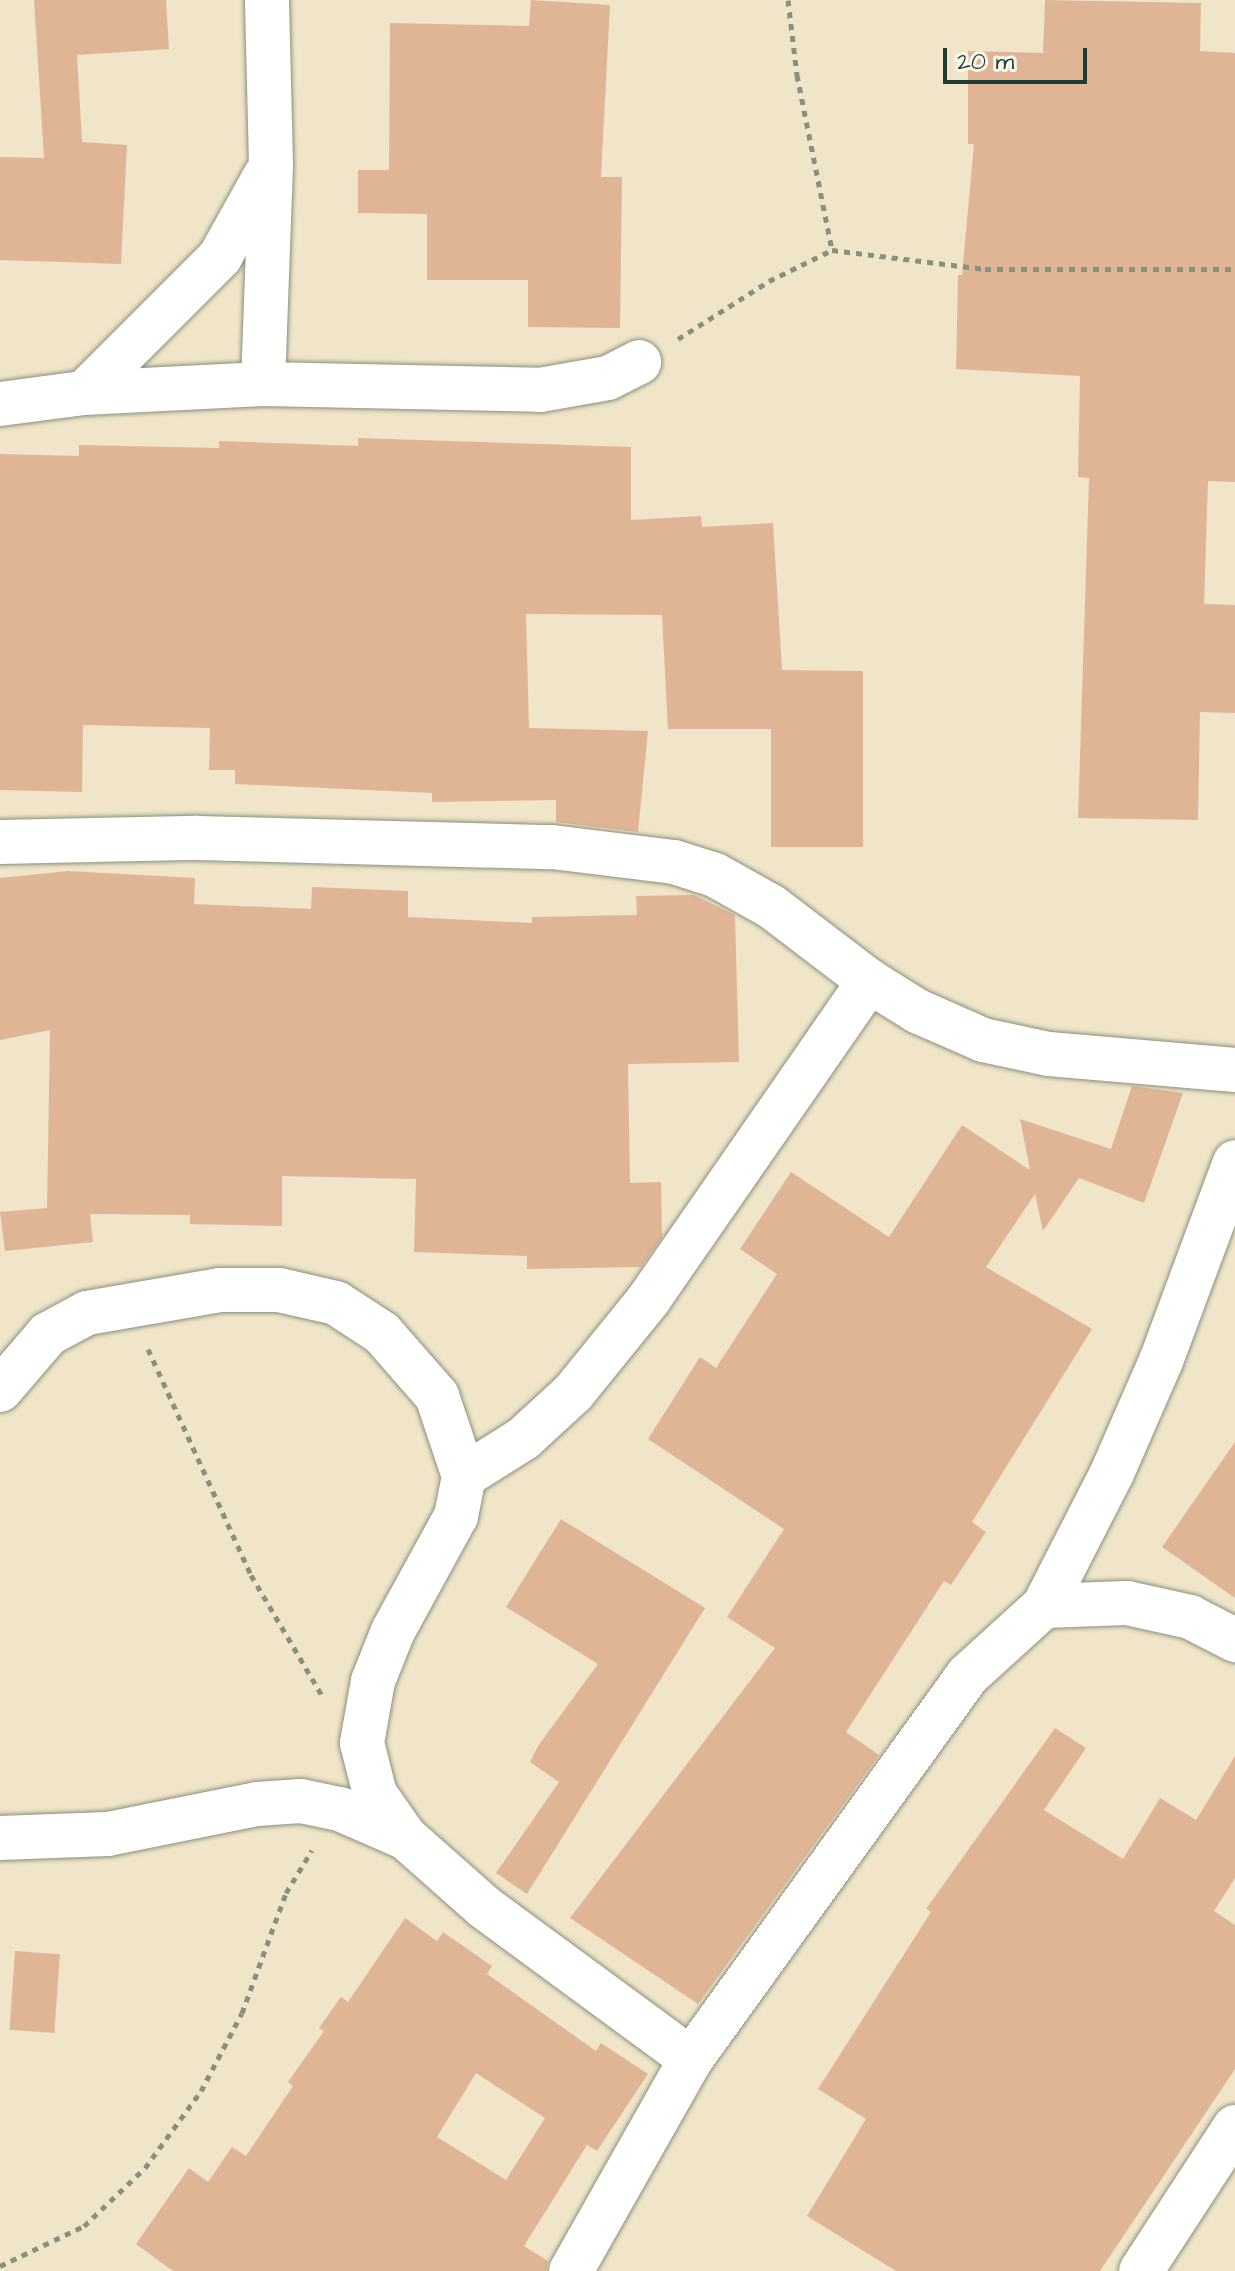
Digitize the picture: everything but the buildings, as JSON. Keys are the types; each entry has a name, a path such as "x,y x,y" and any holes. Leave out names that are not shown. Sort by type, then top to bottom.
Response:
{"street":[{"path":"263,384 271,165 267,0"},
{"path":"84,393 220,257 271,165"},
{"path":"0,404 84,393 263,384 540,390 608,378 639,362"},
{"path":"0,842 198,838 552,847 674,862 715,875 772,907 869,981 917,1011 983,1040 1049,1054 1235,1070"},
{"path":"464,1476 524,1438 573,1393 649,1299 869,981"},
{"path":"571,2271 691,2059 967,1676 1044,1606 1112,1473 1161,1361 1235,1162"},
{"path":"0,1390 19,1362 48,1334 87,1313 220,1290 279,1290 336,1303 382,1333 437,1396 464,1476 456,1516 393,1631 373,1681 362,1743 375,1794 405,1837 484,1907 691,2059"},
{"path":"1044,1606 1127,1603 1190,1617 1235,1640"},
{"path":"0,1838 108,1834 257,1804 301,1801 340,1809 405,1837"},
{"path":"1141,2271 1235,2127"}],"path":[{"path":"788,0 797,75 832,250"},
{"path":"639,362 769,281 832,250 985,269 1235,269"},
{"path":"130,1304 251,1575 301,1668 362,1743"},
{"path":"0,2266 84,2226 145,2168 201,2091 242,2013 286,1893 340,1809"}]}
